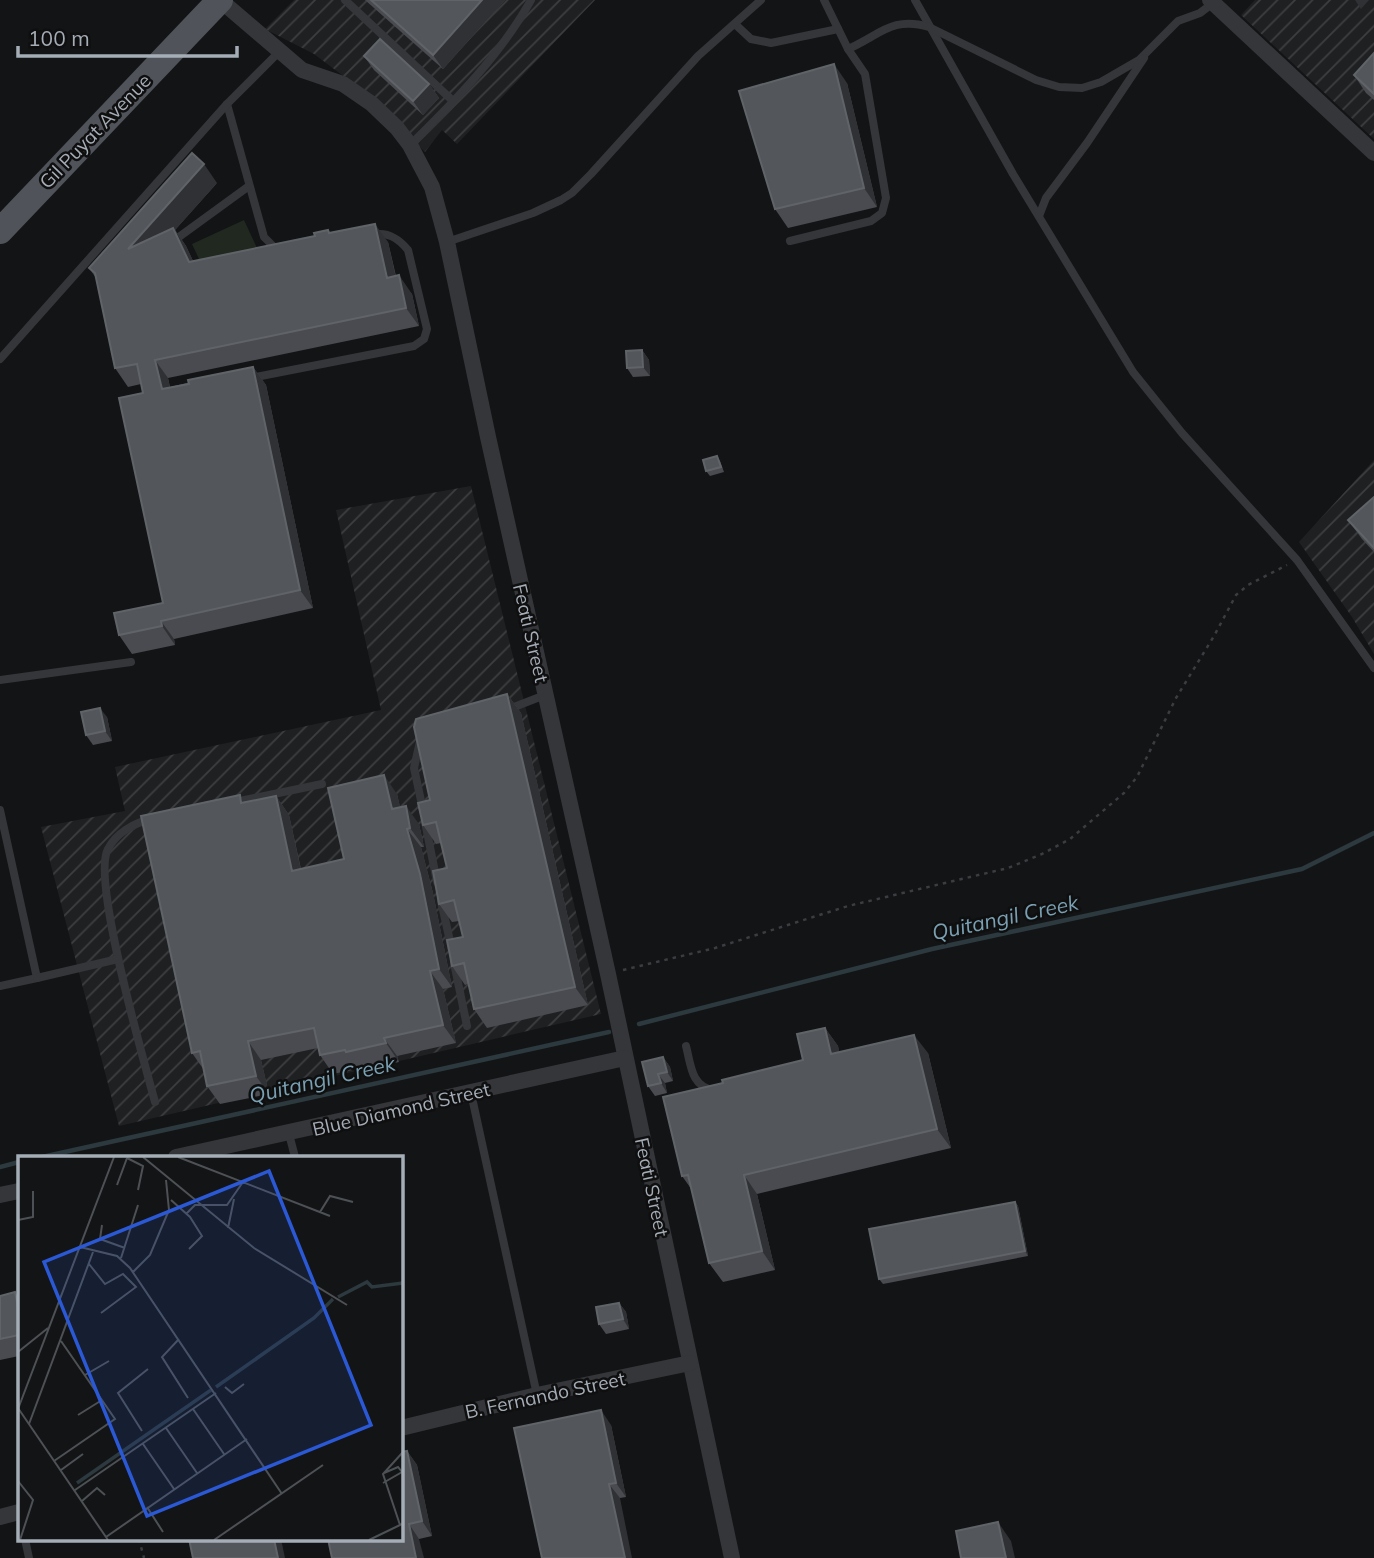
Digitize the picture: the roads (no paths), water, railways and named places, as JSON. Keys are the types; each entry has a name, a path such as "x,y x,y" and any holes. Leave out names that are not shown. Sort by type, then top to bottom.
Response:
{"main road":[{"name":"Gil Puyat Avenue","path":"0,231 220,0"}],"street":[{"name":"Feati Street","path":"220,0 302,70 330,78 359,93 397,128 410,145 432,187 447,242 608,974 732,1558"},
{"path":"1212,1 1374,153"},
{"name":"Blue Diamond Street","path":"181,1156 625,1058"},
{"path":"0,1195 18,1191"},
{"name":"B. Fernando Street","path":"402,1427 690,1363"},
{"path":"0,1517 18,1512"}],"lane":[{"path":"345,0 453,100"},
{"path":"410,145 514,30 531,0"},
{"path":"447,242 533,213 572,193 698,56 761,0"},
{"path":"790,242 872,221 885,206 885,189 862,67 848,49 824,0"},
{"path":"915,0 1039,216 1133,372 1190,442 1297,560 1374,668"},
{"path":"1039,216 1046,198 1087,144 1148,53 1174,24 1200,13 1212,1"},
{"path":"848,49 897,23 916,23 929,26 965,47 1036,80 1059,87 1082,88 1101,82 1148,53"},
{"path":"736,24 751,39 771,43 838,29"},
{"path":"0,359 227,104 280,51"},
{"path":"227,104 264,237 273,249 285,255"},
{"path":"169,244 249,186"},
{"path":"242,380 414,346 424,339 428,329 408,250 391,235 378,233 365,236"},
{"path":"0,680 131,662"},
{"path":"504,711 545,695"},
{"path":"425,732 420,741 414,768 467,1026"},
{"path":"229,803 322,784"},
{"path":"0,810 37,978"},
{"path":"155,1102 118,959 104,871 107,850 121,833 137,822 164,817"},
{"path":"0,854 10,853"},
{"path":"0,986 118,959"},
{"path":"687,1046 693,1076 699,1086 710,1091 719,1090"},
{"path":"471,1093 537,1395"},
{"path":"289,1134 295,1156"},
{"path":"25,1540 29,1558"}],"waterway":[{"name":"Quitangil Creek","path":"639,1024 932,949 1302,869 1374,833"},
{"name":"Quitangil Creek","path":"47,1156 609,1032"},
{"name":"Quitangil Creek","path":"0,1167 18,1162"}]}
